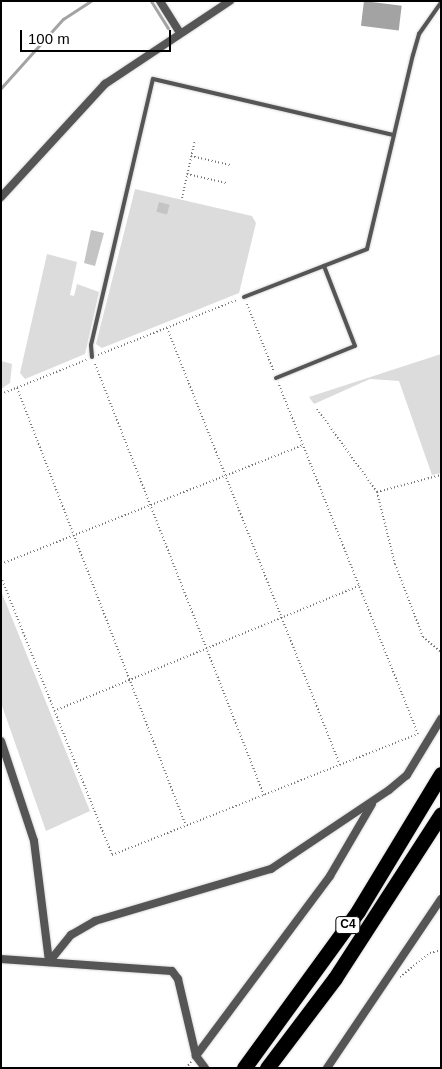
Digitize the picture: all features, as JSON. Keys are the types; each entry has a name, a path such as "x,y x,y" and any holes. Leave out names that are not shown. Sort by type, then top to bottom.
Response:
{"highway":[{"name":"C4","path":"244,1068 331,951 441,774"},
{"name":"C4","path":"267,1068 335,978 441,814"}],"street":[{"path":"160,1 179,32"},
{"path":"1,197 105,84 179,32 230,1"},
{"path":"49,962 71,935 95,921 246,880 270,869 374,802 407,775 441,719"},
{"path":"1,741 34,841 49,962"},
{"path":"196,1056 330,876 374,802"},
{"path":"327,1068 441,898"},
{"path":"1,959 172,972 178,979 196,1056 205,1068"}],"lane":[{"path":"244,297 367,249 420,34 441,2"},
{"path":"92,357 91,345 153,80 394,135"},
{"path":"276,378 355,346 324,266"}],"path":[{"path":"182,198 195,140"},
{"path":"191,156 230,165"},
{"path":"187,174 226,183"},
{"path":"1,394 244,297"},
{"path":"168,328 340,764"},
{"path":"92,357 264,795"},
{"path":"17,388 186,825"},
{"path":"318,409 377,492 395,564 423,637 441,652"},
{"path":"1,564 303,445 418,734 112,855 1,578"},
{"path":"377,492 441,475"},
{"path":"54,710 359,586"},
{"path":"394,984 430,953 441,950"}],"shaded area":[{"path":"364,1 402,6 399,30 361,26"},
{"path":"135,189 252,216 256,223 239,293 102,348 96,344"},
{"path":"47,254 77,262 70,295 74,296 77,284 99,292 85,354 25,379 20,373"},
{"path":"441,354 441,473 432,475 399,381 370,379 314,404 309,397"},
{"path":"1,361 12,364 10,383 1,389"},
{"path":"1,591 90,811 46,831 1,703"}],"building":[{"path":"159,202 170,205 167,215 156,212"},
{"path":"91,230 104,233 95,266 84,263"}],"waterway":[{"path":"1,88 63,19 91,1"},
{"path":"151,1 168,28"}]}
